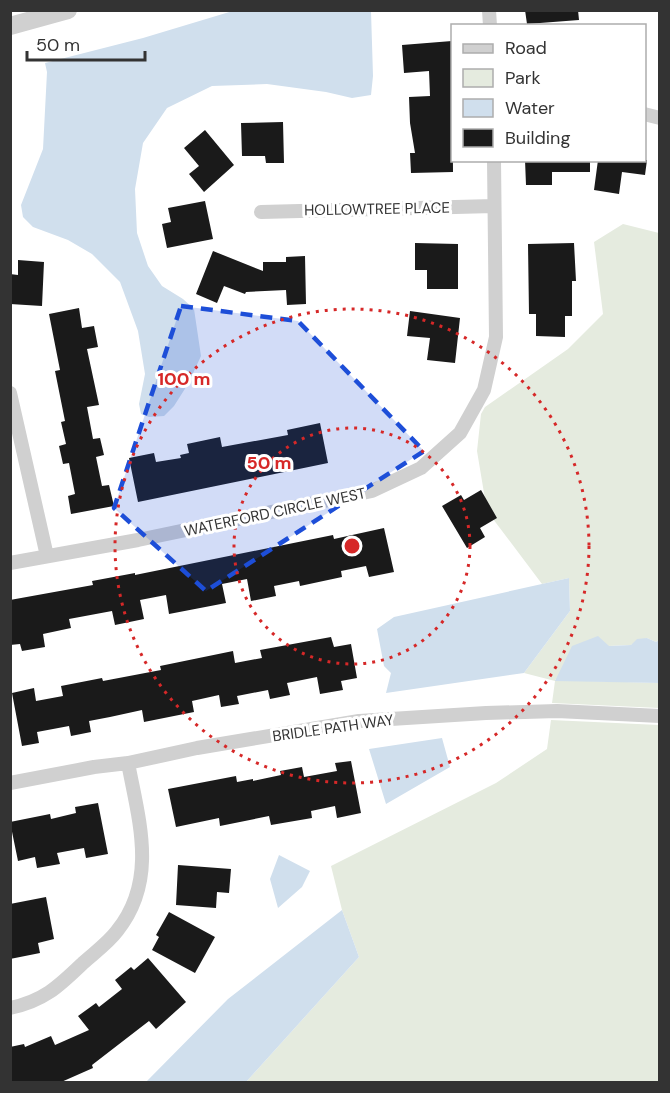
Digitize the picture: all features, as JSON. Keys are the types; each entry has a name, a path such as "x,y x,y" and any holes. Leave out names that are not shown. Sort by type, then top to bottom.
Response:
{"street":[{"path":"10,26 68,10"},
{"name":"WATERFORD CIRCLE WEST","path":"10,563 138,540 372,491 421,468 460,433 484,390 496,337 494,162"},
{"name":"HOLLOWTREE PLACE","path":"261,212 494,206"},
{"path":"10,393 47,556"},
{"name":"BRIDLE PATH WAY","path":"10,783 359,721 557,711 660,717"},
{"path":"10,1008 27,1005 53,992 116,933 131,911 139,892 143,866 140,831 128,763"}],"highlighted area":[{"path":"181,306 298,321 424,451 206,591 114,508"}],"green space":[{"path":"623,224 659,233 659,640 656,642 647,638 631,645 608,646 555,680 659,683 659,708 552,703 555,681 524,673 570,611 569,578 542,584 487,511 477,451 481,414 485,407 568,349 603,314 594,242"},
{"path":"551,720 659,725 659,1082 246,1082 359,957 342,910 331,866 496,783 547,749"}],"water":[{"path":"236,10 371,11 373,76 371,95 352,98 267,84 212,86 167,108 143,143 135,189 137,233 148,266 162,286 194,309 201,356 188,384 174,406 164,416 149,417 141,414 139,404 145,374 138,331 120,282 92,254 68,240 33,227 23,217 21,205 43,149 47,72 45,63 143,38"},
{"path":"569,578 570,611 524,673 386,693 391,673 384,666 377,629 394,617"},
{"path":"598,636 609,646 631,645 637,639 647,638 656,642 659,640 659,683 555,681 572,646"},
{"path":"442,738 450,767 386,804 369,749"},
{"path":"279,855 310,871 302,887 278,908 270,879"},
{"path":"342,910 359,957 246,1082 146,1082 228,999"}],"building":[{"path":"525,10 578,10 579,20 527,24"},
{"path":"451,41 451,162 453,162 453,172 411,173 410,153 415,153 409,97 430,96 429,71 404,73 402,45"},
{"path":"283,122 284,163 266,163 265,156 242,156 241,123"},
{"path":"205,130 234,165 204,192 189,174 199,166 184,148"},
{"path":"647,160 645,175 622,172 619,194 594,190 598,162 646,162"},
{"path":"525,162 590,162 590,172 552,172 552,185 526,185"},
{"path":"205,201 213,239 167,248 162,224 171,222 168,208"},
{"path":"415,243 458,244 458,289 427,289 427,270 415,270"},
{"path":"574,243 576,281 572,281 572,316 565,316 565,337 536,336 536,314 529,314 528,244"},
{"path":"213,251 263,271 263,262 286,262 286,257 305,256 306,304 287,305 286,290 246,292 245,294 224,286 217,303 196,294"},
{"path":"18,260 44,262 42,306 10,304 10,274 18,275"},
{"path":"79,308 82,328 94,326 98,347 87,349 99,405 87,407 93,439 100,438 104,455 96,457 102,486 109,485 114,506 71,514 68,496 75,494 69,463 63,464 59,446 66,444 61,422 65,421 55,371 60,370 49,314"},
{"path":"410,311 460,318 455,363 427,360 430,338 407,336"},
{"path":"320,423 328,463 138,502 129,458 154,453 156,462 181,458 180,455 189,453 187,444 220,437 222,447 288,435 287,430"},
{"path":"481,490 497,518 480,528 485,537 467,548 442,506 461,495 464,500"},
{"path":"384,528 394,572 369,577 366,566 341,571 342,577 300,586 299,581 274,586 276,596 251,601 247,579 222,584 226,603 169,614 166,595 140,600 144,619 115,625 112,611 69,619 71,628 43,634 45,647 22,651 20,644 10,645 10,600 93,585 92,581 135,573 135,575 333,535 334,539"},
{"path":"331,637 334,647 351,644 357,678 341,681 343,690 320,694 317,677 287,683 290,695 270,699 268,690 237,696 239,704 221,707 219,695 192,701 194,712 144,722 142,710 89,721 91,732 71,736 69,726 37,732 39,743 22,746 12,693 34,688 36,701 63,696 61,686 161,670 160,666 233,651 235,663 262,658 260,650"},
{"path":"351,761 361,813 337,818 335,806 311,811 312,818 271,825 269,816 220,826 219,818 176,827 168,789 236,776 237,782 253,779 253,781 281,775 280,771 302,767 304,777 337,771 335,763"},
{"path":"98,803 108,854 86,858 84,848 57,853 60,864 37,868 35,857 18,861 10,822 50,814 51,819 76,813 75,807"},
{"path":"178,865 231,869 229,893 217,892 216,908 176,905"},
{"path":"46,897 54,939 38,943 40,953 10,959 10,904"},
{"path":"169,912 215,937 195,973 152,950 159,937 156,935"},
{"path":"148,958 186,1002 156,1029 149,1021 92,1065 93,1068 59,1083 10,1083 10,1047 24,1044 25,1047 51,1036 55,1045 89,1030 78,1016 96,1003 99,1007 122,989 115,980 131,967 134,970"}]}
